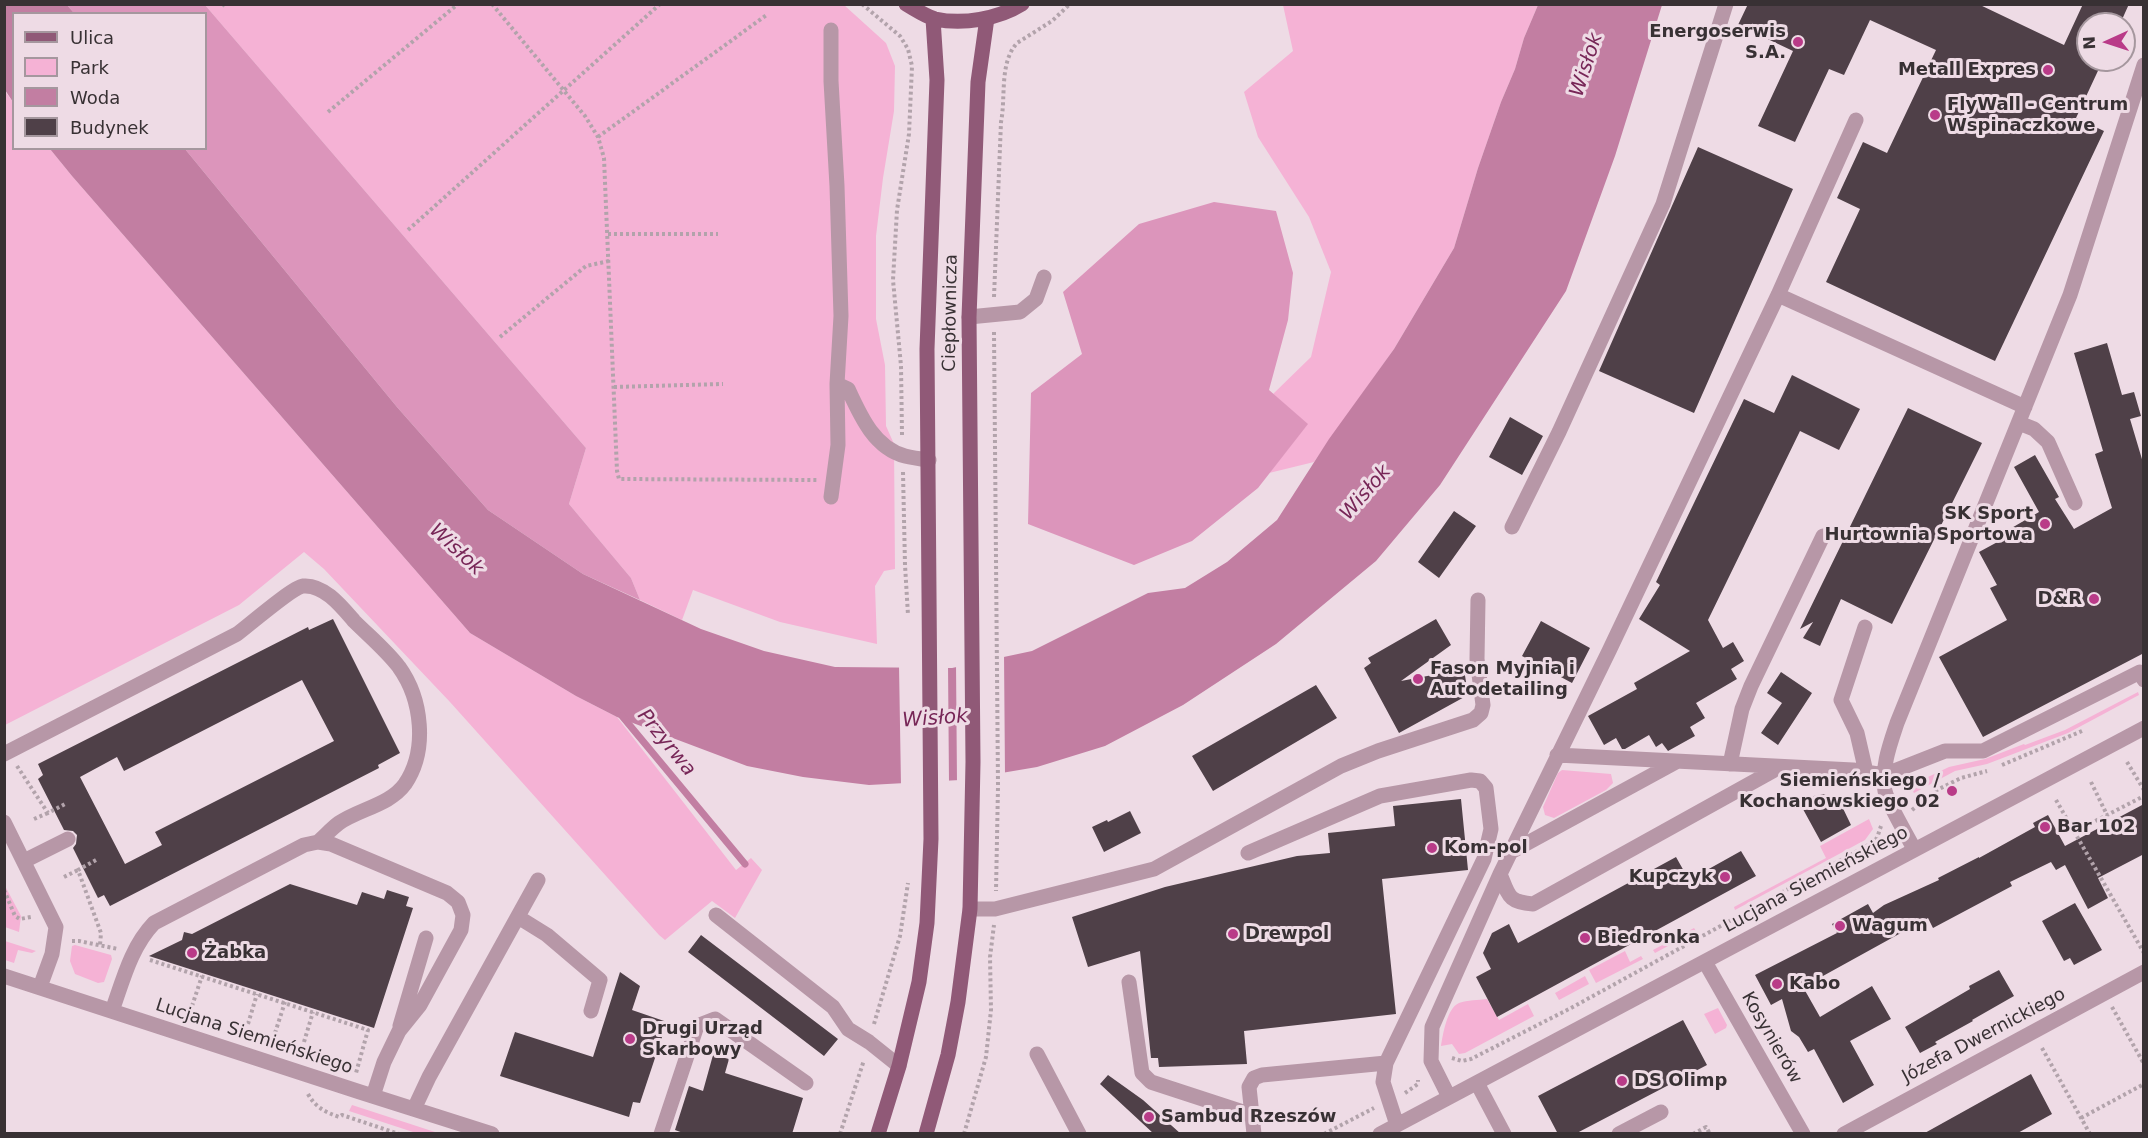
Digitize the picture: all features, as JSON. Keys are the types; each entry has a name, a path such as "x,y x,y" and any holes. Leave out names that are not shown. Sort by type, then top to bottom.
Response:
{"main road":[{"path":"906,4 933,19 951,21 987,18 1022,4"},
{"name":"Ciepłownicza","path":"926,1134 948,1055 970,909 973,838 969,317 978,82 987,18"},
{"name":"Ciepłownicza","path":"878,1134 899,1066 919,982 927,923 931,839 927,349 937,80 933,19"}],"street":[{"path":"1512,527 1559,432 1663,204 1726,4"},
{"path":"831,30 841,316 837,384 838,445 831,497"},
{"path":"1914,849 1885,793 1884,775 1888,752 1897,723 2070,295 2144,65"},
{"path":"1449,1097 1431,1061 1432,1027 1500,874 1778,295 1856,120"},
{"path":"969,317 1020,312 1036,299 1044,277"},
{"path":"1778,295 2025,407"},
{"path":"837,384 848,389 863,422 882,444 903,456 929,460"},
{"path":"2019,423 2034,429 2048,442 2075,503"},
{"path":"1730,764 1745,701 1822,536"},
{"path":"9,757 237,634 260,618 291,591 302,586 316,587 336,601 399,667 411,690 418,711 420,737 406,782 396,794 339,823 318,842"},
{"path":"970,909 995,909 1154,869 1341,766 1378,751 1473,720 1481,713 1483,705 1477,659 1478,600"},
{"path":"1865,627 1841,700 1857,733 1866,772"},
{"path":"1557,755 1866,772 1884,775 1945,751 1983,751 2140,672 2144,680"},
{"name":"Lucjana Siemieńskiego","path":"1380,1134 2144,728"},
{"path":"1511,852 1676,762"},
{"path":"1500,874 1508,894 1517,903 1533,904 1780,767"},
{"path":"1248,853 1380,796 1471,780 1480,780 1486,788 1491,829 1484,859 1386,1063 1383,1082 1397,1125"},
{"path":"4,822 56,927 52,954 40,987"},
{"path":"24,861 68,839"},
{"path":"112,1011 135,947 154,923 304,844 318,842 331,844 447,893 458,902 463,915 461,930 420,1005 399,1031"},
{"path":"414,1109 429,1077 538,880"},
{"path":"717,915 833,1007 848,1029 869,1041 899,1066"},
{"path":"518,917 547,935 600,980 591,1011"},
{"path":"373,1096 384,1062 399,1031 426,938"},
{"name":"Kosynierów","path":"1705,962 1803,1134"},
{"name":"Józefa Dwernickiego","path":"1844,1134 2144,972"},
{"name":"Lucjana Siemieńskiego","path":"4,976 492,1134"},
{"path":"1129,982 1142,1073 1151,1082 1252,1115"},
{"path":"661,1134 697,1026 715,1019 806,1083"},
{"path":"1038,1054 1080,1134"},
{"path":"1254,1134 1250,1088 1254,1078 1262,1075 1386,1063"},
{"path":"1478,1083 1504,1134"},
{"path":"1619,1134 1661,1113"}],"path":[{"path":"328,112 458,4"},
{"path":"492,4 585,116 598,137 604,158 617,471 620,479 834,480"},
{"path":"408,230 660,4"},
{"path":"862,4 900,36 908,49 912,66 909,134 897,210 893,280 901,366 908,610"},
{"path":"964,1134 986,1057 991,1010 990,957 995,909 997,838 994,316 1001,122 1005,105 1006,62 1012,48 1017,43 1052,21 1070,4"},
{"path":"598,137 768,14"},
{"path":"608,234 718,234"},
{"path":"500,337 586,266 609,261"},
{"path":"614,387 723,384"},
{"path":"1915,808 1937,790 1961,778 1982,773 2082,731"},
{"path":"9,757 48,813"},
{"path":"2127,762 2144,790"},
{"path":"2091,782 2107,815"},
{"path":"2074,832 2144,796"},
{"path":"2056,800 2144,953"},
{"path":"34,819 67,803"},
{"path":"1448,1055 1454,1060 1471,1059 1571,1008 1872,843 1884,824"},
{"path":"64,877 96,860"},
{"path":"78,870 101,933 100,945"},
{"path":"840,1134 900,936 909,878"},
{"path":"4,890 15,916 20,919 28,916 36,919"},
{"path":"69,945 74,940 119,950"},
{"path":"147,958 368,1030 355,1074"},
{"path":"192,1006 202,976"},
{"path":"2104,993 2144,1064"},
{"path":"248,1024 257,994"},
{"path":"275,1033 285,1002"},
{"path":"304,1042 314,1012"},
{"path":"2033,1031 2090,1134"},
{"path":"303,1074 305,1090 324,1112 339,1117 342,1115 399,1134"},
{"path":"2081,1118 2144,1083"},
{"path":"342,1115 344,1109"},
{"path":"1693,1134 1706,1126 1710,1134"}],"green space":[{"path":"205,5 844,5 886,43 895,66 894,111 876,236 876,319 885,365 886,426 894,444 895,569 884,571 875,586 877,644 780,622 693,590 682,620 640,600 631,578 569,504 586,448"},
{"path":"1283,5 1538,5 1478,168 1454,248 1394,349 1314,462 1269,473 1307,424 1273,394 1311,357 1331,272 1309,217 1258,137 1244,92 1293,51"},
{"path":"4,90 12,101 12,150 51,150 470,633 576,696 617,717 736,870 751,858 762,870 735,918 712,901 665,940 450,702 324,569 304,552 239,605 5,725"},
{"path":"2138,692 2139,695 2068,733 1987,764 1955,771 1914,793 1909,786 1949,767 1985,759 2065,730"},
{"path":"1562,770 1611,774 1613,783 1606,790 1554,818 1545,815 1543,807 1558,773"},
{"path":"1869,819 1873,829 1865,840 1735,910 1734,907 1826,858 1820,846"},
{"path":"4,884 21,916 19,932 5,927"},
{"path":"1694,928 1696,931 1655,953 1653,950"},
{"path":"5,941 36,951 32,953 18,950 14,963 5,960"},
{"path":"72,946 111,955 112,959 104,982 98,983 75,974 70,961"},
{"path":"1625,951 1630,962 1641,956 1643,959 1596,983 1589,970"},
{"path":"1585,976 1589,984 1559,1000 1555,993"},
{"path":"1487,999 1499,1020 1528,1004 1534,1016 1465,1053 1459,1054 1452,1044 1441,1046 1451,1010 1459,1003"},
{"path":"1718,1008 1727,1025 1715,1034 1704,1014"},
{"path":"352,1105 435,1132 416,1133 349,1111"}],"shaded area":[{"path":"67,5 205,5 586,448 569,504 631,578 640,600 583,574 488,510 397,407 186,150 207,150 207,12 73,12"},
{"path":"1214,202 1276,211 1293,273 1288,320 1269,390 1308,424 1258,488 1192,541 1134,565 1028,524 1031,393 1082,354 1063,292 1139,224"}],"water":[{"path":"5,4 67,5 73,12 12,12 12,100 5,90"},
{"name":"Wisłok","path":"1538,5 1662,5 1615,156 1566,291 1440,485 1376,561 1276,644 1183,705 1105,746 1037,767 960,780 869,785 803,777 747,766 617,717 576,696 470,633 51,150 186,150 397,407 488,510 583,574 701,629 764,651 835,667 952,668 1032,651 1148,593 1185,588 1227,562 1277,520 1329,439 1394,349 1454,248 1478,168 1515,69 1524,38"}],"pier":[{"path":"1004,654 1005,775 957,783 956,664"},
{"path":"899,665 948,665 949,783 901,786"}],"building":[{"path":"1748,4 1978,4 2064,45 2076,19 2076,72 2097,72 2076,118 2104,131 1995,361 1826,282 1860,209 1837,198 1863,142 1887,153 1936,50 1870,20 1844,75 1829,69 1795,142 1758,126 1793,51 1738,25"},
{"path":"2083,4 2129,4 2125,12 2079,12"},
{"path":"1698,147 1793,189 1694,413 1599,371"},
{"path":"2107,343 2122,395 2134,392 2141,416 2130,419 2144,466 2144,653 1983,737 1939,657 2007,620 1990,588 1997,585 1979,552 2003,539 2003,533 2039,512 2014,467 2035,455 2059,497 2055,499 2074,529 2112,508 2095,454 2103,451 2074,353"},
{"path":"1792,375 1860,409 1839,450 1800,431 1708,620 1723,648 1733,642 1744,661 1731,669 1737,679 1696,703 1705,718 1690,727 1695,736 1668,751 1662,743 1656,747 1649,735 1625,749 1622,749 1616,738 1604,745 1588,716 1637,689 1634,683 1690,651 1639,619 1660,585 1656,582 1744,399 1774,413"},
{"path":"1908,408 1982,443 1892,624 1841,599 1820,646 1803,638 1813,622 1800,629"},
{"path":"1510,417 1543,436 1522,475 1489,457"},
{"path":"1454,511 1476,526 1439,578 1418,562"},
{"path":"333,619 400,753 378,765 379,768 110,906 104,895 98,898 73,848 77,835 73,831 64,830 38,779 43,775 38,764 308,627 309,630","holes":["302,680 334,741 155,832 162,845 125,864 80,777 117,757 124,771"]},
{"name":"Fason Myjnia i Autodetailing","path":"1436,619 1451,645 1401,681 1464,669 1468,695 1399,733 1364,668 1371,663 1368,658"},
{"path":"1541,621 1590,648 1572,683 1522,656"},
{"path":"1781,672 1812,693 1778,745 1761,733 1782,703 1767,693"},
{"path":"1316,685 1337,718 1213,791 1192,756"},
{"path":"1822,794 1837,796 1851,825 1821,842 1798,800"},
{"name":"Drewpol","path":"1461,799 1468,870 1382,879 1396,1014 1244,1031 1247,1064 1159,1067 1158,1058 1151,1058 1140,951 1088,967 1072,917 1165,887 1297,856 1330,853 1328,833 1395,826 1393,806"},
{"path":"2144,804 2144,854 2098,878 2108,898 2088,909 2065,865 2056,870 2051,862 2010,882 2012,886 1933,928 1928,918 1803,987 1820,1017 1872,986 1891,1019 1850,1041 1874,1085 1843,1103 1814,1049 1808,1052 1799,1037 1791,1031 1782,999 1771,1005 1755,975 1837,933 1832,924 1868,904 1873,913 1884,905 1939,880 1938,878 2035,827 2033,823 2048,815 2065,846"},
{"path":"1130,811 1141,833 1104,852 1092,827"},
{"name":"Biedronka","path":"1741,851 1756,876 1497,1017 1476,977 1491,969 1483,953 1492,933 1509,924 1518,943 1676,857 1689,880"},
{"path":"290,884 357,905 362,892 384,899 387,890 409,897 406,906 413,908 374,1028 149,956 182,940 184,932 192,934"},
{"path":"2075,903 2102,950 2074,965 2070,958 2064,961 2042,921"},
{"path":"701,935 838,1039 824,1056 688,952"},
{"path":"1999,970 2014,996 1920,1053 1905,1027 1970,989 1969,986"},
{"name":"Drugi Urząd Skarbowy","path":"620,972 640,986 632,1010 667,1022 640,1103 633,1102 629,1117 500,1076 515,1032 593,1057"},
{"name":"DS Olimp","path":"1683,1020 1707,1065 1575,1134 1558,1134 1538,1096"},
{"path":"713,1055 729,1059 725,1073 803,1098 792,1134 686,1134 675,1130 689,1086 703,1091"},
{"path":"2031,1074 2052,1114 2016,1134 1923,1134"},
{"path":"1108,1075 1143,1100 1181,1134 1154,1134 1100,1084"}],"waterway":[{"name":"Przyrwa","path":"622,716 745,864"}],"place":[{"name":"Energoserwis S.A.","path":"1798,42"},
{"name":"Metall Expres","path":"2048,70"},
{"name":"FlyWall - Centrum Wspinaczkowe","path":"1935,115"},
{"name":"SK Sport Hurtownia Sportowa","path":"2045,524"},
{"name":"D&R","path":"2094,599"},
{"name":"Fason Myjnia i Autodetailing","path":"1418,679"},
{"name":"Siemieńskiego / Kochanowskiego 02","path":"1952,791"},
{"name":"Bar 102","path":"2045,827"},
{"name":"Kom-pol","path":"1432,848"},
{"name":"Kupczyk","path":"1725,877"},
{"name":"Wagum","path":"1840,926"},
{"name":"Drewpol","path":"1233,934"},
{"name":"Biedronka","path":"1585,938"},
{"name":"Żabka","path":"192,953"},
{"name":"Kabo","path":"1777,984"},
{"name":"Drugi Urząd Skarbowy","path":"630,1039"},
{"name":"DS Olimp","path":"1622,1081"},
{"name":"Sambud Rzeszów","path":"1149,1117"}]}
